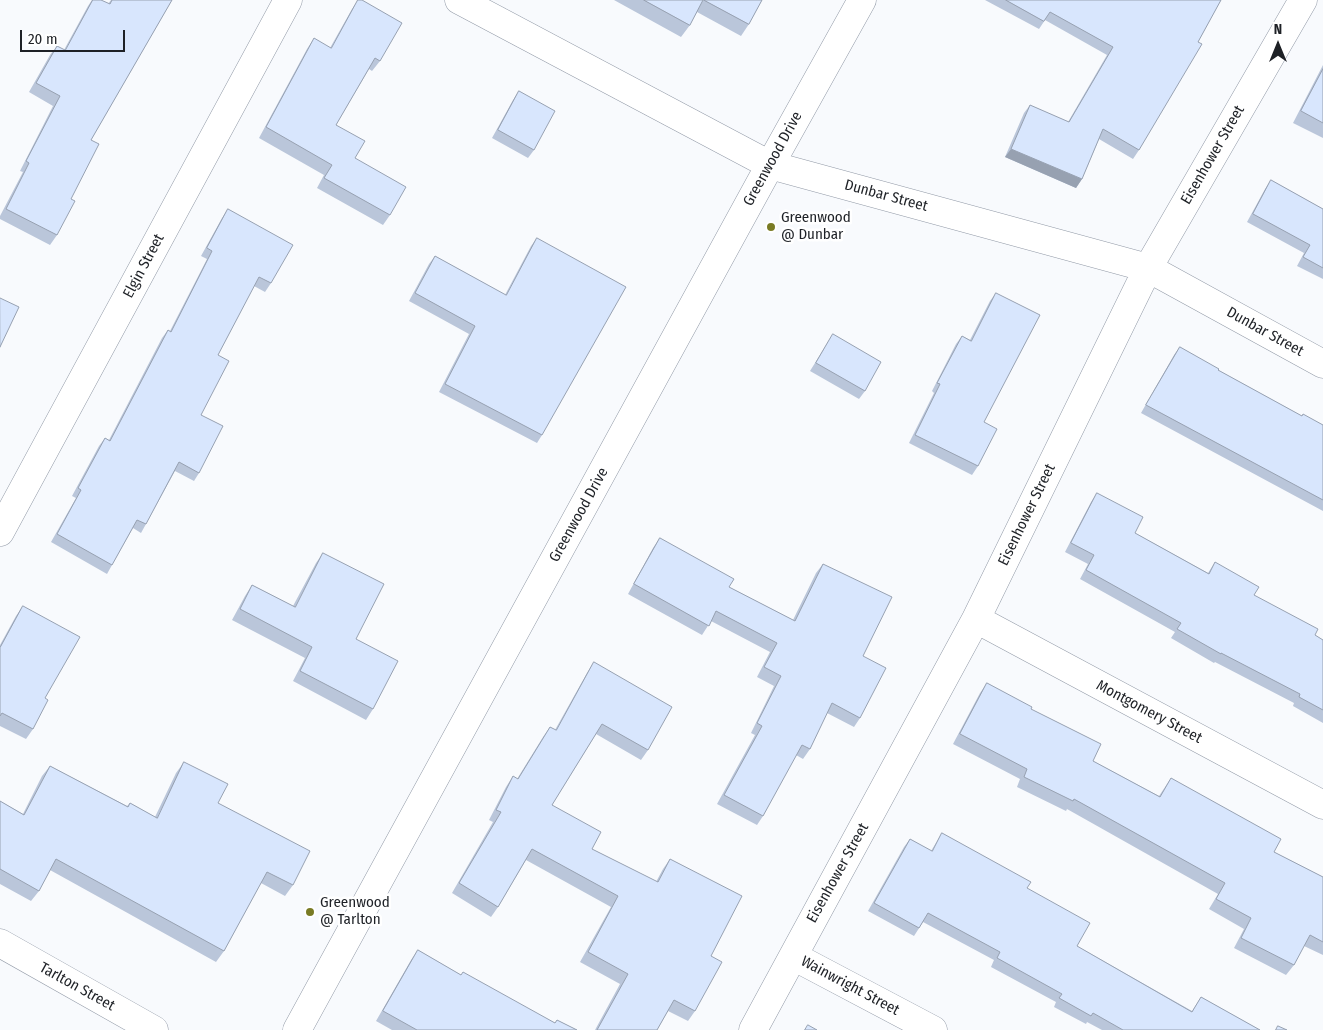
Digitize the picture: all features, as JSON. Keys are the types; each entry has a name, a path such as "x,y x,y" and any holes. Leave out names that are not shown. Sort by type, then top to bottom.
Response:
{"street":[{"name":"Elgin Street","path":"0,532 288,0"},
{"name":"Dunbar Street","path":"459,0 770,165 1148,268 1323,364"},
{"name":"Greenwood Drive","path":"297,1030 862,0"},
{"name":"Eisenhower Street","path":"753,1030 976,619 1148,268 1303,0"},
{"name":"Montgomery Street","path":"976,619 1323,805"},
{"name":"Tarlton Street","path":"0,943 154,1030"},
{"name":"Wainwright Street","path":"793,956 933,1030"}],"building":[{"path":"93,0 101,0 110,4 112,0 172,0 91,140 99,144 71,199 75,201 57,235 6,209 29,163 26,161 60,96 36,83 57,46 65,50"},
{"path":"358,0 362,0 402,23 380,61 375,58 336,125 365,141 355,158 406,187 390,215 324,178 332,165 266,127 314,38 331,48"},
{"path":"644,0 703,0 690,25"},
{"path":"704,0 762,0 749,24"},
{"path":"1006,0 1221,0 1198,42 1202,44 1139,150 1103,129 1082,179 1011,149 1030,105 1069,122 1113,47 1050,12 1044,21"},
{"path":"1323,69 1323,123 1301,111"},
{"path":"519,91 555,111 534,150 498,130"},
{"path":"1271,180 1323,209 1323,268 1303,257 1310,245 1253,214"},
{"path":"228,209 293,245 271,283 259,277 218,355 229,361 201,415 223,426 199,473 179,462 146,524 137,520 112,565 57,534 81,490 78,488 105,438 110,441 168,330 171,332 212,251 207,248"},
{"path":"537,238 626,287 542,435 445,384 475,326 415,293 435,256 506,295"},
{"path":"996,293 1040,315 984,422 997,429 978,466 915,435 940,384 937,383 962,336 971,341"},
{"path":"0,298 19,307 0,347"},
{"path":"833,334 881,362 865,391 816,363"},
{"path":"1180,347 1302,416 1303,414 1323,425 1323,500 1146,405"},
{"path":"1097,493 1143,517 1135,533 1209,574 1215,562 1259,587 1254,595 1318,629 1315,635 1323,640 1323,710 1299,697 1300,694 1221,654 1177,629 1181,623 1086,570 1094,555 1071,543"},
{"path":"660,538 734,579 729,587 795,621 823,564 892,597 863,656 886,668 860,718 832,703 810,749 802,745 763,816 724,795 762,726 757,723 781,676 764,667 777,643 716,611 709,626 634,584"},
{"path":"323,553 384,584 356,639 398,661 373,709 300,671 312,647 240,609 252,585 295,607"},
{"path":"23,606 80,637 45,698 48,700 33,729 2,713 0,716 0,648"},
{"path":"594,662 672,707 648,750 602,724 552,805 601,832 592,849 658,882 670,859 742,896 711,956 722,962 695,1011 674,1000 657,1030 597,1030 628,974 588,952 618,896 532,849 498,907 459,883 501,812 496,810 513,776 518,779 550,727 556,730"},
{"path":"987,683 1032,707 1031,709 1101,744 1093,761 1160,797 1171,778 1281,839 1274,852 1323,877 1323,942 1310,935 1294,965 1241,938 1251,918 1216,899 1225,883 1074,799 1073,801 1024,777 1027,769 960,734"},
{"path":"184,762 228,784 218,803 310,851 293,885 267,872 224,951 56,859 39,891 0,869 0,801 24,815 50,766 128,807 130,803 157,818"},
{"path":"942,833 1031,882 1027,888 1090,923 1077,946 1192,1012 1201,997 1260,1030 1123,1030 1093,1013 1091,1016 1059,998 1062,994 997,958 1000,952 928,913 919,928 874,903 910,839 932,851"},
{"path":"418,950 461,975 463,972 555,1023 557,1020 577,1030 417,1030 383,1011"},
{"path":"808,1025 817,1030 805,1030"},
{"path":"1278,1026 1287,1030 1276,1030"}],"place":[{"name":"Greenwood @ Dunbar","path":"771,227"},
{"name":"Greenwood @ Tarlton","path":"310,912"}]}
